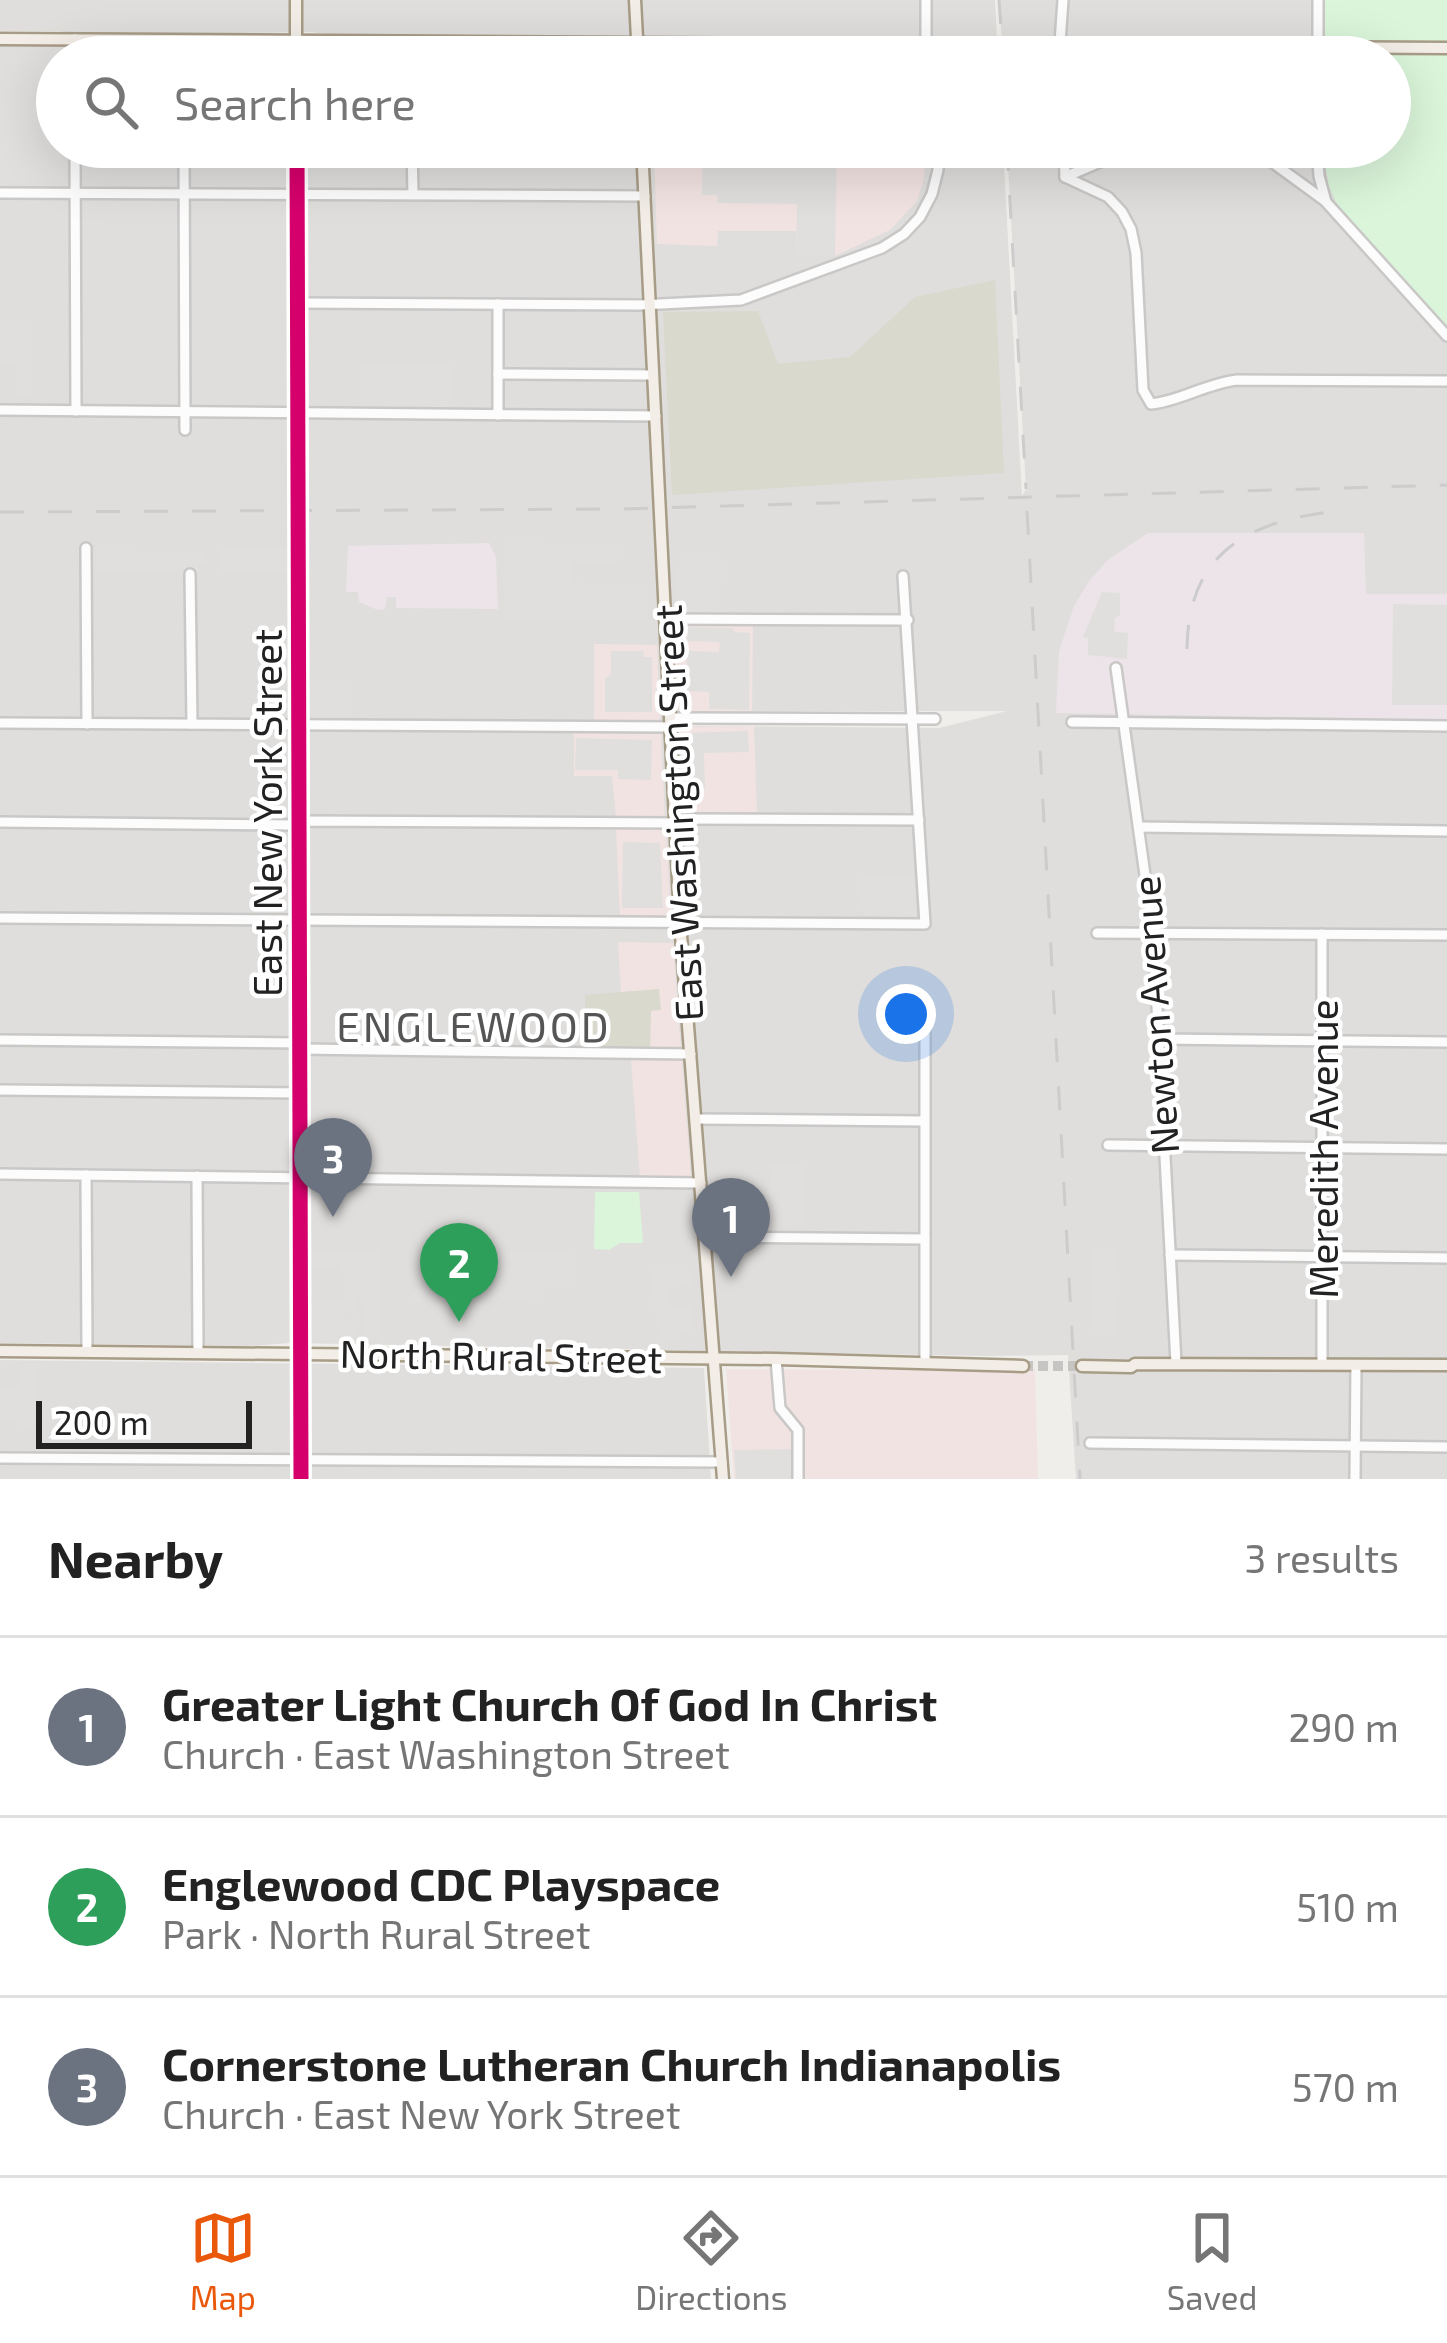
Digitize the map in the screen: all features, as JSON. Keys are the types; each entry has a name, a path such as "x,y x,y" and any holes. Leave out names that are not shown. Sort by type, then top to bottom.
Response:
{"main road":[{"path":"296,0 296,36"},
{"path":"635,0 637,36"},
{"path":"0,39 36,39"},
{"path":"1411,48 1447,49"},
{"name":"East New York Street","path":"297,168 301,1479"},
{"name":"East Washington Street","path":"643,168 680,922 723,1479"},
{"name":"North Rural Street","path":"0,1351 1023,1363"},
{"path":"1082,1364 1447,1366"}],"street":[{"path":"926,0 926,36"},
{"path":"1060,36 1063,0"},
{"path":"1318,0 1318,36"},
{"path":"75,168 76,411"},
{"path":"184,168 185,430"},
{"path":"412,168 413,194"},
{"path":"298,303 741,300 888,245 911,228 927,206 938,168"},
{"path":"1065,168 1065,177"},
{"path":"1065,177 1086,168"},
{"path":"1279,168 1325,202 1447,336"},
{"path":"1318,168 1325,202"},
{"path":"1065,177 1112,200 1131,229 1143,390 1155,405 1198,388 1237,380 1447,381"},
{"path":"0,193 645,196"},
{"path":"498,304 498,415"},
{"path":"498,374 653,375"},
{"path":"0,410 656,416"},
{"path":"86,548 87,724"},
{"path":"190,574 192,724"},
{"path":"0,917 925,924 903,576"},
{"path":"665,619 908,620"},
{"name":"Newton Avenue","path":"1116,668 1153,932 1176,1364"},
{"path":"0,723 935,719"},
{"path":"1072,722 1447,726"},
{"path":"0,822 291,825 299,821 920,820"},
{"path":"1139,827 1447,831"},
{"path":"1097,933 1447,935"},
{"name":"Meredith Avenue","path":"1322,934 1322,1364"},
{"path":"925,1007 925,1361"},
{"path":"1158,1039 1447,1042"},
{"path":"0,1040 692,1054"},
{"path":"0,1090 301,1093"},
{"path":"696,1118 924,1121"},
{"path":"1108,1145 1447,1149"},
{"path":"0,1174 701,1184"},
{"path":"86,1175 87,1352"},
{"path":"197,1176 198,1352"},
{"path":"705,1237 925,1239"},
{"path":"1170,1255 1447,1258"},
{"path":"776,1358 780,1408 799,1436 798,1479"},
{"path":"1355,1479 1356,1365"},
{"path":"1090,1443 1447,1447"},
{"path":"0,1458 722,1462"}],"shaded area":[{"path":"0,0 995,0 997,36 79,35 0,31"},
{"path":"999,0 1447,0 1447,1479 1076,1479 1068,1355 0,1343 0,728 661,734 690,726 939,728 1007,711 679,711 670,715 671,727 0,724 0,41 36,41 36,168 1004,168 1022,496 1026,489 1008,168 1411,168 1411,36 1002,36"},
{"path":"0,103 36,103 36,168 65,168 65,181 0,181"},
{"path":"655,168 925,168 917,201 890,230 835,256 796,256 796,231 718,231 717,246 657,244"},
{"path":"703,168 837,168 835,256 796,256 797,204 718,203 717,195 702,195"},
{"path":"995,280 1004,473 672,495 663,312 758,311 778,364 850,357 915,297"},
{"path":"0,327 32,327 32,395 16,395 16,364 0,364"},
{"path":"360,363 450,364 450,407 360,406"},
{"path":"1148,533 1364,533 1366,594 1447,594 1447,720 1056,713 1059,651 1074,606 1109,559"},
{"path":"489,543 496,557 498,609 396,608 396,597 387,597 385,609 378,610 359,602 358,592 346,592 348,546"},
{"path":"504,543 617,544 617,562 571,562 571,583 647,585 647,619 504,618"},
{"path":"222,548 288,549 288,574 222,573"},
{"path":"97,551 206,552 206,565 198,565 197,572 97,571"},
{"path":"680,559 721,559 720,612 675,612"},
{"path":"1102,592 1120,593 1114,632 1128,633 1127,659 1088,655 1088,638 1083,637"},
{"path":"1393,604 1447,605 1447,705 1392,705"},
{"path":"679,624 753,624 752,712 679,711 674,631"},
{"path":"688,627 750,633 749,710 709,709 709,692 686,691 687,651 719,652 720,642 687,641"},
{"path":"594,644 657,645 660,719 594,721"},
{"path":"611,651 643,651 644,657 652,657 652,712 605,712"},
{"path":"309,681 351,681 351,718 309,718"},
{"path":"754,726 757,813 684,812 679,727"},
{"path":"748,731 749,752 704,753 705,789 685,789 683,733"},
{"path":"574,733 661,734 665,818 616,818 612,776 574,776"},
{"path":"576,738 652,740 651,780 618,779 618,770 575,770"},
{"path":"616,828 666,829 671,917 620,918"},
{"path":"623,842 660,843 663,908 622,908"},
{"path":"863,875 914,876 916,918 862,915"},
{"path":"618,942 673,943 681,1050 650,1050 651,1011 659,990 621,992"},
{"path":"659,989 661,1010 651,1011 650,1047 585,1047 585,995"},
{"path":"631,1060 682,1060 691,1177 640,1178"},
{"path":"770,1165 806,1165 805,1225 770,1225"},
{"path":"1117,1249 1117,1334 1094,1336 1092,1250"},
{"path":"312,1250 379,1250 379,1340 363,1340 363,1298 355,1297 355,1316 345,1302 333,1310 345,1328 357,1320 357,1343 318,1343 318,1336 312,1333 311,1302 344,1299 344,1273 339,1266 312,1266"},
{"path":"470,1252 470,1301 414,1302 413,1289 432,1288 432,1253"},
{"path":"488,1253 575,1254 574,1286 544,1287 543,1297 488,1300"},
{"path":"650,1271 691,1271 691,1286 667,1288 667,1306 691,1306 692,1332 680,1332 679,1341 660,1341"},
{"path":"0,1360 704,1368 711,1479 0,1479"},
{"path":"21,1363 38,1364 38,1430 22,1430 22,1418 0,1418 0,1388 21,1388"},
{"path":"726,1369 1035,1369 1038,1479 734,1479"},
{"path":"791,1449 791,1479 736,1479 734,1450"}],"green space":[{"path":"1322,0 1447,0 1447,328 1338,208 1326,168 1411,168 1411,36 1322,36"},
{"path":"595,1192 639,1192 643,1243 594,1249"}],"tunnel":[{"path":"1023,1366 1082,1366"}],"railway":[{"path":"999,0 1002,36"},
{"path":"1008,168 1026,489"},
{"path":"0,512 621,509 1447,485"},
{"path":"1187,649 1190,614 1200,585 1233,544 1283,521 1346,510"},
{"path":"1027,511 1080,1479"}],"cycle path":[{"path":"297,168 301,1479"}],"place":[{"name":"Cornerstone Lutheran Church Indianapolis","path":"333,1217"},
{"name":"Greater Light Church Of God In Christ","path":"731,1277"},
{"name":"Englewood CDC Playspace","path":"459,1322"}],"district":[{"name":"ENGLEWOOD","path":"474,1025"}]}
